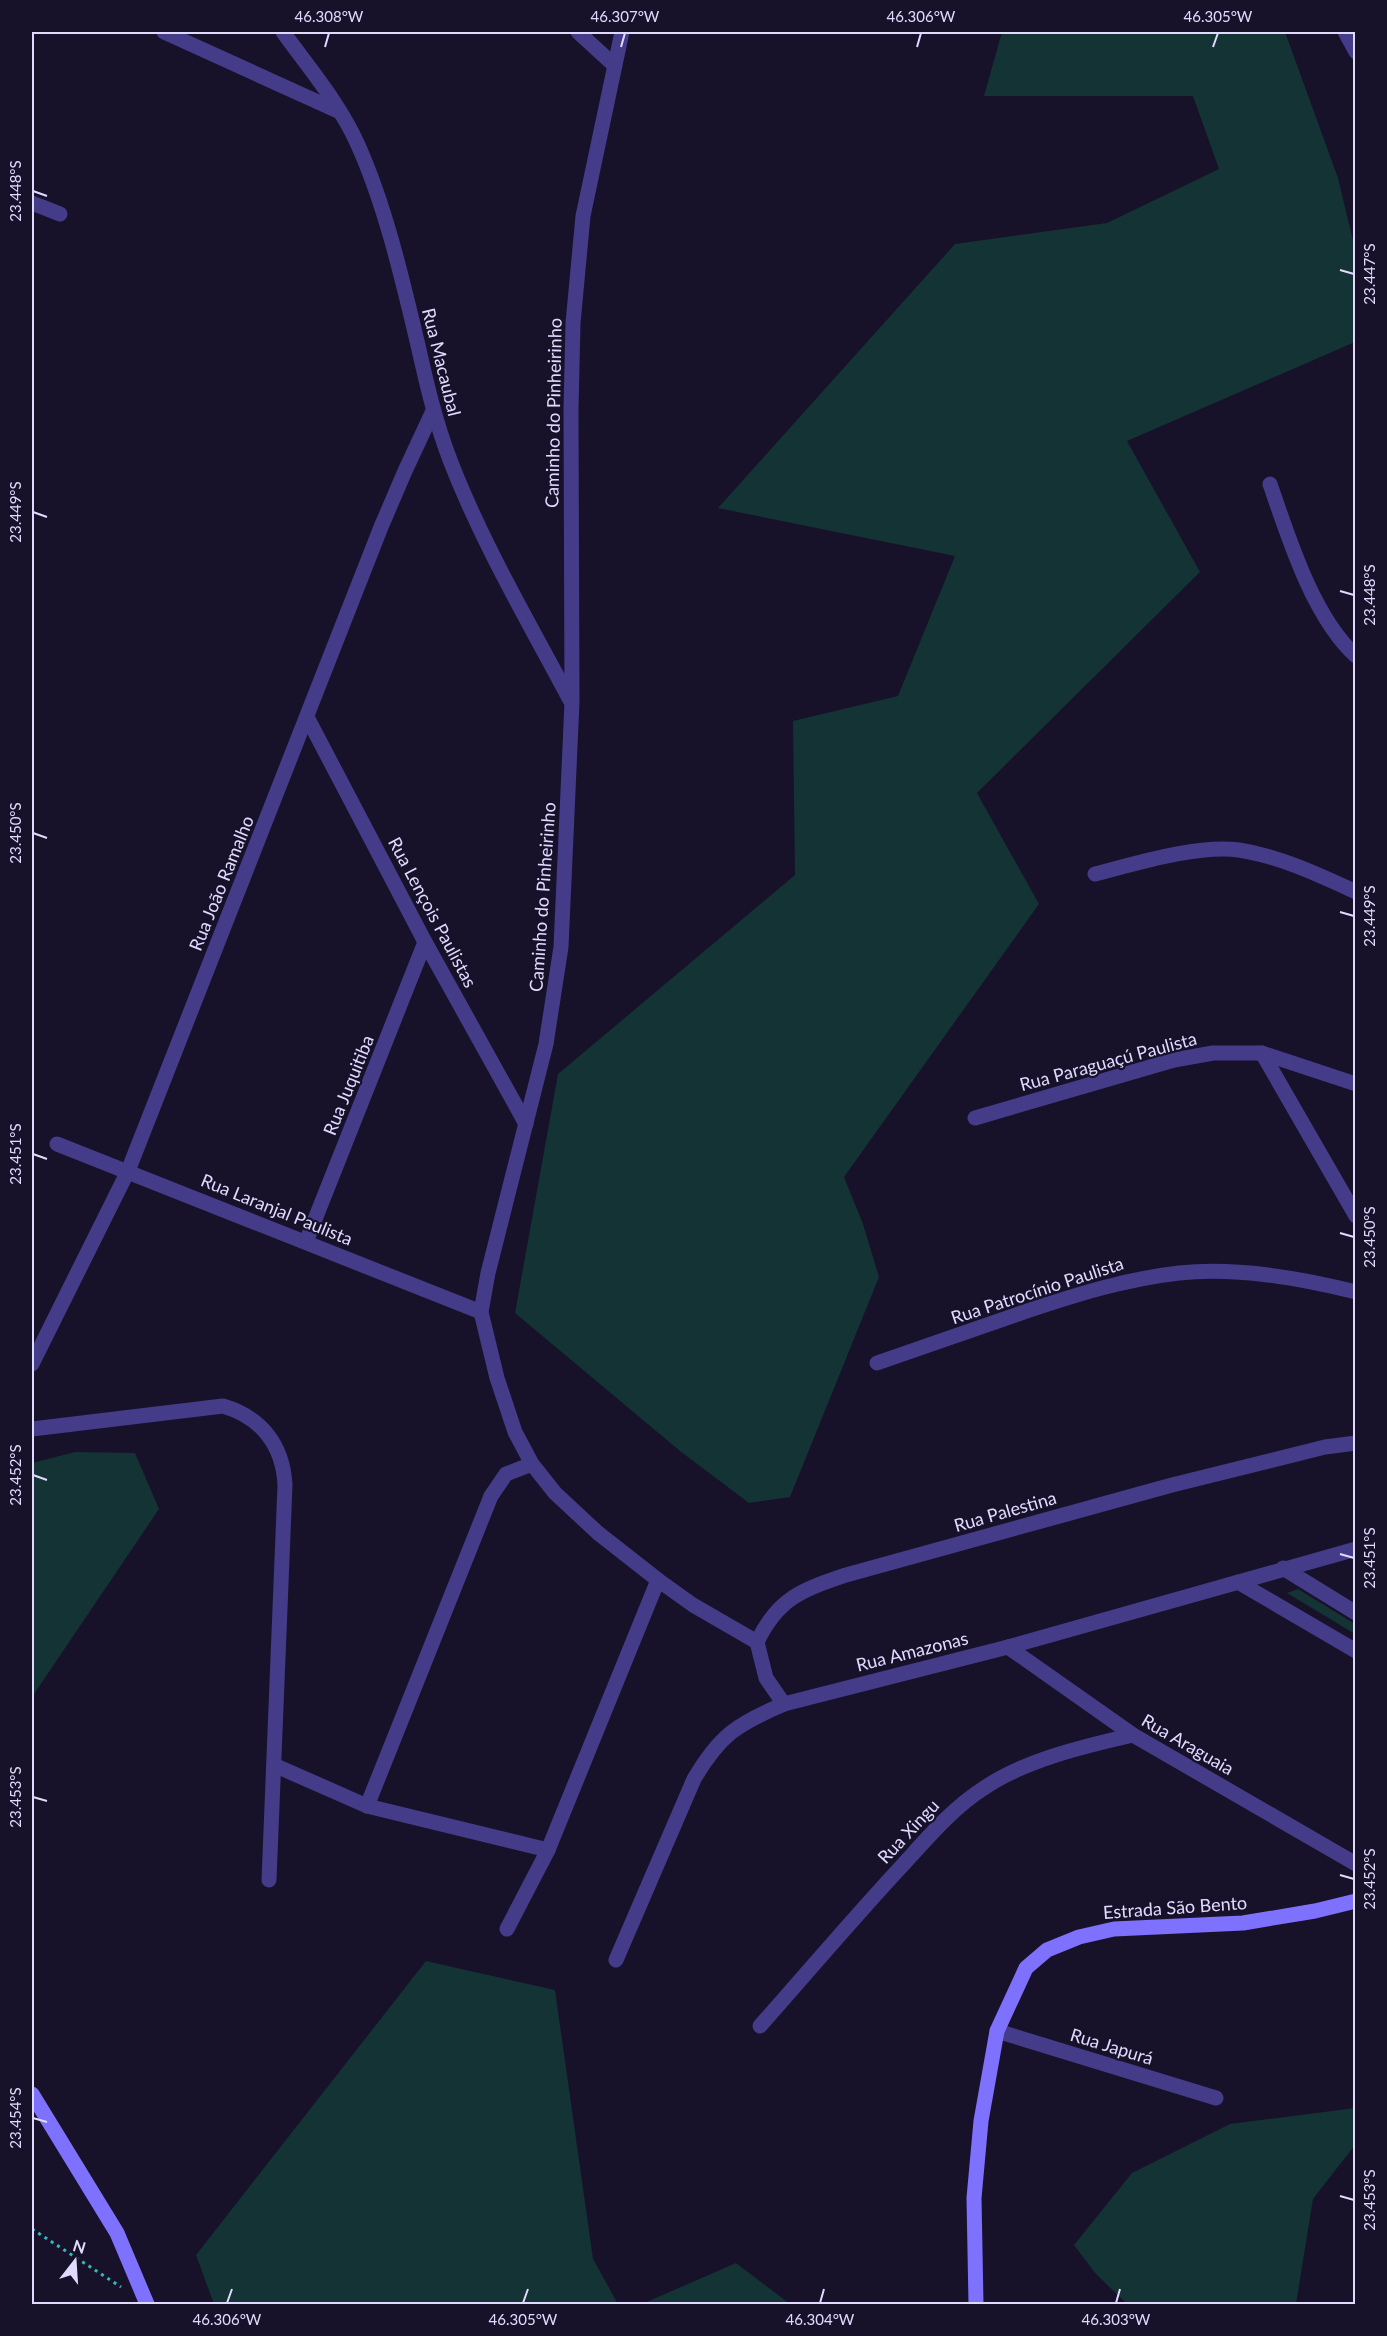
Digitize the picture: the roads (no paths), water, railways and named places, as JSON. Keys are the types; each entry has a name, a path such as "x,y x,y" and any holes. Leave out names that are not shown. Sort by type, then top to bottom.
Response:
{"street":[{"path":"164,32 340,112"},
{"name":"Rua Macaubal","path":"283,32 340,112 358,144 373,183 407,304 433,411 450,460 478,522 572,702"},
{"path":"578,32 614,65"},
{"name":"Caminho do Pinheirinho","path":"622,32 583,216 573,323 572,702 561,947 546,1044 488,1273 481,1312 496,1378 515,1432 532,1464 555,1493 598,1533 658,1580 693,1605 757,1642"},
{"path":"1346,32 1356,52"},
{"path":"32,203 60,214"},
{"name":"Rua João Ramalho","path":"32,1364 128,1171 381,527 433,411"},
{"path":"1270,484 1303,574 1324,614 1345,646 1356,656"},
{"name":"Rua Lençois Paulistas","path":"308,717 425,942 526,1124"},
{"path":"1095,874 1157,858 1205,851 1238,850 1312,873 1356,892"},
{"name":"Rua Juquitiba","path":"306,1242 425,942"},
{"name":"Rua Paraguaçú Paulista","path":"975,1118 1174,1060 1212,1053 1262,1053 1356,1084"},
{"path":"1262,1053 1356,1216"},
{"name":"Rua Laranjal Paulista","path":"57,1144 481,1312"},
{"name":"Rua Patrocínio Paulista","path":"877,1363 1087,1291 1136,1279 1181,1272 1276,1276 1356,1292"},
{"path":"32,1429 223,1406 249,1416 269,1435 282,1459 285,1485 269,1880"},
{"name":"Rua Palestina","path":"757,1642 774,1612 787,1601 810,1588 846,1575 1243,1466 1356,1443"},
{"path":"367,1806 491,1496 506,1474 532,1464"},
{"name":"Rua Amazonas","path":"616,1960 694,1779 709,1754 725,1736 751,1718 784,1704 1008,1647 1356,1549"},
{"path":"1283,1568 1356,1613"},
{"path":"507,1929 548,1850 658,1580"},
{"path":"1238,1582 1356,1651"},
{"path":"757,1642 766,1678 784,1704"},
{"name":"Rua Araguaia","path":"1008,1647 1133,1736 1356,1864"},
{"name":"Rua Xingu","path":"760,2026 954,1810 985,1787 1020,1770 1067,1753 1133,1736"},
{"path":"274,1766 367,1806 548,1850"},
{"name":"Estrada São Bento","path":"976,2304 974,2198 981,2121 998,2031 1026,1968 1047,1950 1079,1937 1114,1929 1244,1923 1356,1901"},
{"name":"Rua Japurá","path":"998,2031 1216,2098"},
{"path":"32,2094 117,2233 147,2304"}]}
